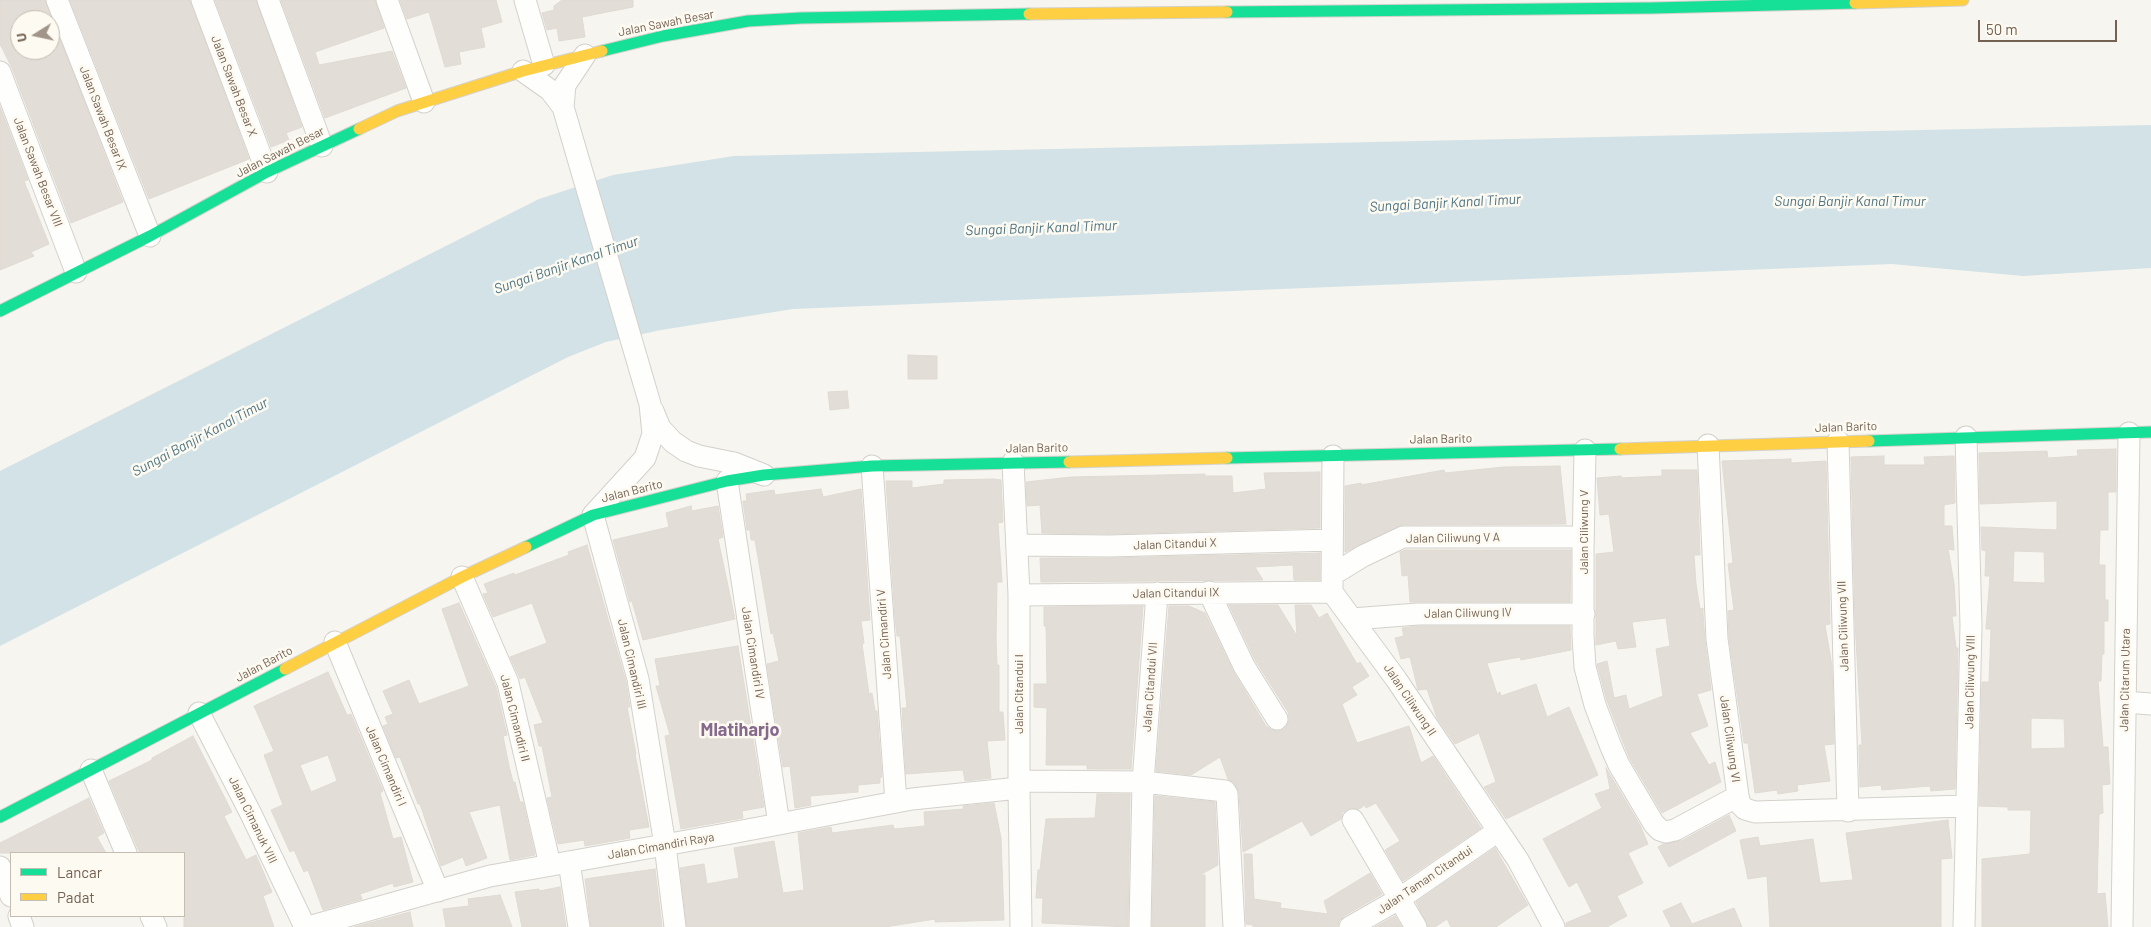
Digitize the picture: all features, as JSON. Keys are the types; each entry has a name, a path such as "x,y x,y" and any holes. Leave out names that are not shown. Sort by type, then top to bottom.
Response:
{"street":[{"name":"Jalan Sawah Besar IX","path":"57,0 150,236"},
{"name":"Jalan Sawah Besar X","path":"202,0 267,172"},
{"path":"268,0 322,146"},
{"path":"387,0 424,102"},
{"path":"525,0 544,65"},
{"name":"Jalan Sawah Besar","path":"0,311 150,236 267,172 397,111 523,71 585,54 663,36 748,21 1048,7 1652,8 1963,0"},
{"path":"565,116 565,85 585,54"},
{"path":"523,71 550,90 565,116 639,371 660,428 673,442 686,451 699,456 734,463 764,474"},
{"name":"Jalan Sawah Besar VIII","path":"0,72 76,272"},
{"path":"593,516 645,458 653,434 650,404"},
{"name":"Jalan Barito","path":"0,817 462,577 593,516 727,481 764,474 872,466 1586,450 2151,432"},
{"name":"Jalan Citarum Utara","path":"2122,927 2129,433"},
{"name":"Jalan Ciliwung VIII","path":"1964,927 1971,626 1966,437"},
{"name":"Jalan Ciliwung VII","path":"1838,441 1848,811"},
{"name":"Jalan Ciliwung VI","path":"1708,445 1717,640 1740,804 1746,809 1755,812 1848,811 1967,806"},
{"name":"Jalan Ciliwung V","path":"1586,450 1583,537 1585,667 1600,721 1619,766 1654,824 1660,830 1666,832 1675,830 1738,796"},
{"path":"1332,584 1334,456"},
{"name":"Jalan Citandui I","path":"1013,462 1019,595 1021,927"},
{"name":"Jalan Cimandiri V","path":"872,466 896,802"},
{"name":"Jalan Cimandiri IV","path":"727,481 779,824"},
{"name":"Jalan Cimandiri III","path":"593,516 638,679 665,845 675,927"},
{"name":"Jalan Ciliwung V A","path":"1332,584 1363,556 1403,537 1583,537"},
{"name":"Jalan Citandui X","path":"1017,545 1109,546 1332,540"},
{"name":"Jalan Cimandiri II","path":"462,577 508,683 579,927"},
{"name":"Jalan Citandui IX","path":"1019,595 1209,592 1332,584"},
{"name":"Jalan Ciliwung II","path":"1332,584 1352,619 1396,679 1518,860 1554,927"},
{"name":"Jalan Citandui VII","path":"1140,927 1143,782 1157,592"},
{"path":"1209,592 1244,666 1277,719"},
{"name":"Jalan Ciliwung IV","path":"1352,619 1418,614 1584,614"},
{"name":"Jalan Cimandiri I","path":"335,642 438,891"},
{"path":"2125,702 2151,704"},
{"name":"Jalan Cimanuk VIII","path":"200,713 306,927"},
{"path":"91,770 126,852"},
{"name":"Jalan Cimandiri Raya","path":"306,927 490,876 896,802 1019,784 1143,782 1222,790 1227,794 1234,927"},
{"path":"1353,820 1416,927"},
{"name":"Jalan Taman Citandui","path":"1350,927 1399,899 1498,831"},
{"path":"0,867 10,893"}],"water":[{"name":"Sungai Banjir Kanal Timur","path":"2151,125 2151,268 2023,276 1892,264 793,309 661,330 606,342 568,357 0,646 0,471 539,199 613,175 734,156"}],"building":[{"path":"0,0 45,0 49,10 10,10 10,60 60,60 60,39 123,202 71,223 12,68 0,44"},
{"path":"70,0 190,0 249,159 149,199"},
{"path":"215,0 256,0 302,127 286,133 289,140 271,147"},
{"path":"281,0 375,0 384,28 315,52 319,65 392,51 406,88 325,118"},
{"path":"400,0 496,0 502,22 481,28 485,47 459,52 461,64 445,67 429,12 407,19"},
{"path":"562,0 633,0 633,7 582,17 585,37 559,41 557,28 547,30 542,13 554,10 554,6"},
{"path":"0,107 28,180 24,181 49,244 31,252 34,256 0,270"},
{"path":"908,355 937,356 937,379 908,379"},
{"path":"847,391 849,408 830,410 828,392"},
{"path":"2116,449 2116,492 2108,492 2108,530 2100,530 2099,565 2105,565 2105,600 2108,600 2108,621 2104,621 2104,654 2102,654 2101,681 2098,681 2103,747 2108,747 2110,784 2102,785 2103,813 2099,814 2097,894 2105,893 2108,927 1982,927 1982,859 2030,854 2031,810 2008,810 2008,807 1979,806 1982,682 1989,682 1991,629 1986,629 1990,576 1985,576 1986,551 1982,550 1981,527 2057,530 2057,501 1980,504 1979,453 2047,451 2048,458 2078,456 2077,450","holes":["2014,551 2044,552 2045,583 2013,582","2031,718 2064,719 2065,748 2031,749"]},
{"path":"1884,456 1884,465 1925,465 1924,457 1954,456 1955,503 1944,505 1944,526 1952,526 1954,550 1948,549 1954,583 1956,616 1952,616 1956,648 1958,648 1955,789 1931,791 1930,786 1882,790 1881,785 1860,787 1859,745 1862,745 1855,622 1851,457"},
{"path":"1791,459 1791,463 1826,461 1830,624 1825,625 1832,666 1834,744 1824,745 1830,781 1797,785 1798,791 1778,794 1777,790 1755,793 1748,743 1744,743 1729,638 1728,611 1734,610 1728,564 1733,563 1722,461"},
{"path":"1560,466 1566,524 1403,525 1345,552 1345,486 1361,483 1361,485 1444,470 1445,473 1504,467"},
{"path":"1662,470 1697,470 1700,555 1694,555 1700,609 1703,608 1711,690 1697,694 1708,726 1690,733 1709,765 1715,762 1721,782 1662,813 1630,759 1607,701 1597,664 1607,661 1614,698 1626,695 1629,709 1663,696 1656,649 1670,646 1666,618 1632,622 1636,647 1618,649 1616,641 1596,645 1596,554 1614,552 1609,514 1600,515 1597,478 1662,476"},
{"path":"1320,472 1320,528 1109,534 1042,533 1040,505 1027,506 1026,482 1071,477 1205,474 1205,476 1232,476 1233,493 1266,489 1264,473"},
{"path":"944,480 1001,480 1003,522 998,523 1002,582 997,582 996,639 997,665 999,665 999,712 1003,712 1005,740 987,741 991,778 965,781 963,770 906,774 902,708 907,708 900,636 897,636 895,618 886,481 912,481 912,488 944,484"},
{"path":"821,489 823,497 861,489 870,620 861,621 864,643 862,644 869,694 872,693 875,711 877,711 882,777 880,777 880,783 858,785 858,792 810,796 811,805 795,808 790,766 783,767 767,664 779,661 773,633 771,634 755,540 751,540 750,530 747,530 743,501 747,501 746,494 774,490 775,495"},
{"path":"691,506 692,511 718,506 723,537 718,539 735,619 643,640 632,601 630,602 613,540 669,527 666,513"},
{"path":"587,545 626,682 630,707 627,707 649,827 629,830 630,838 585,846 584,840 558,844 547,798 552,797 542,746 539,746 534,725 543,723 525,677 520,679 510,657 547,643 532,603 493,617 483,594 488,593 484,584 569,555 568,552"},
{"path":"1406,550 1571,550 1570,602 1410,602 1408,575 1402,576 1400,552"},
{"path":"1320,553 1320,580 1294,580 1293,565 1255,567 1263,580 1041,582 1040,558"},
{"path":"459,603 496,687 507,735 503,736 509,766 520,802 523,802 535,855 510,860 500,805 469,812 487,858 466,866 463,857 441,866 420,804 418,804 400,757 396,758 383,726 388,724 385,717 393,714 383,691 409,680 419,704 469,686 442,609"},
{"path":"1229,605 1278,605 1297,636 1295,605 1311,605 1319,618 1327,613 1357,664 1360,662 1369,676 1352,687 1357,695 1342,704 1357,743 1409,726 1421,763 1433,756 1481,828 1403,881 1385,850 1400,841 1376,803 1366,808 1365,805 1359,809 1347,809 1342,813 1341,819 1311,836 1302,821 1243,852 1239,793 1235,784 1228,779 1220,757 1191,775 1156,771 1169,606 1189,606 1205,613 1233,671 1266,726 1278,731 1284,729 1288,724 1288,712 1255,660"},
{"path":"1143,606 1131,769 1087,769 1087,765 1046,765 1047,708 1034,707 1034,684 1047,684 1044,607"},
{"path":"1418,626 1570,626 1571,650 1521,660 1520,657 1487,663 1497,694 1500,692 1501,696 1536,684 1547,717 1569,707 1598,775 1506,819 1484,787 1496,782 1479,733 1455,744 1437,718 1427,689 1418,690 1410,657 1401,659 1395,638 1404,636 1402,628"},
{"path":"738,646 764,807 742,811 743,818 681,829 665,736 670,735 656,686 660,686 655,659"},
{"path":"328,672 347,715 351,714 383,791 380,793 393,839 401,837 413,882 394,887 393,883 360,894 362,899 323,910 308,870 304,872 294,850 290,852 271,810 283,805 264,755 274,751 254,706","holes":["328,755 337,781 311,792 300,765"]},
{"path":"193,736 232,812 224,816 246,860 256,855 272,892 263,896 274,927 184,927 185,852 140,852 109,781 152,760 152,758"},
{"path":"1606,768 1640,825 1648,844 1628,853 1643,883 1617,896 1627,916 1607,927 1566,927 1566,923 1592,912 1577,882 1569,887 1543,839 1602,808 1595,794 1610,789"},
{"path":"1097,794 1130,794 1128,927 1042,923 1043,898 1036,898 1038,870 1040,870 1046,819 1095,818"},
{"path":"1155,796 1215,802 1218,865 1200,875 1205,875 1205,927 1152,927"},
{"path":"89,798 104,833 97,837 105,852 0,853 0,843"},
{"path":"994,803 1001,838 1004,920 935,922 935,919 885,927 687,927 680,868 704,864 707,884 739,878 734,848 774,841 783,893 804,890 798,833 831,827 832,833 893,825 894,829 925,826 924,812 964,809 963,806"},
{"path":"1729,815 1736,831 1669,867 1658,847 1663,844 1681,841"},
{"path":"1948,820 1952,858 1941,859 1941,927 1770,927 1767,876 1748,879 1740,840 1758,837 1760,846 1813,839 1820,883 1853,880 1846,833"},
{"path":"1495,848 1528,905 1496,927 1451,927 1447,919 1435,927 1428,927 1416,902"},
{"path":"1244,854 1252,854 1254,899 1281,903 1280,908 1328,914 1324,901 1370,873 1382,894 1344,916 1339,921 1338,927 1253,927 1253,925 1246,924"},
{"path":"655,869 662,927 591,927 585,879"},
{"path":"560,887 566,927 522,927 515,892 539,889 539,891"},
{"path":"500,895 512,927 446,927 443,909 469,906 468,899"},
{"path":"1681,903 1692,924 1734,908 1742,927 1671,927 1663,911"},
{"path":"410,912 413,927 354,927"},
{"path":"1395,916 1402,927 1375,927"}],"traffic: fast":[{"path":"1227,12 1652,8 1855,3"},
{"path":"602,51 663,36 748,21 801,18 1029,14"},
{"path":"0,311 150,236 267,172 359,129"},
{"path":"1869,441 2151,432"},
{"path":"1227,458 1620,449"},
{"path":"526,547 593,515 727,481 764,475 872,466 1069,462"},
{"path":"0,817 285,669"}],"traffic: slow":[{"path":"1855,3 1963,0"},
{"path":"1029,14 1227,12"},
{"path":"359,129 397,111 523,71 602,51"},
{"path":"1620,449 1869,441"},
{"path":"1069,462 1227,458"},
{"path":"285,669 462,577 526,547"}],"district":[{"name":"Mlatiharjo","path":"740,730"}]}
